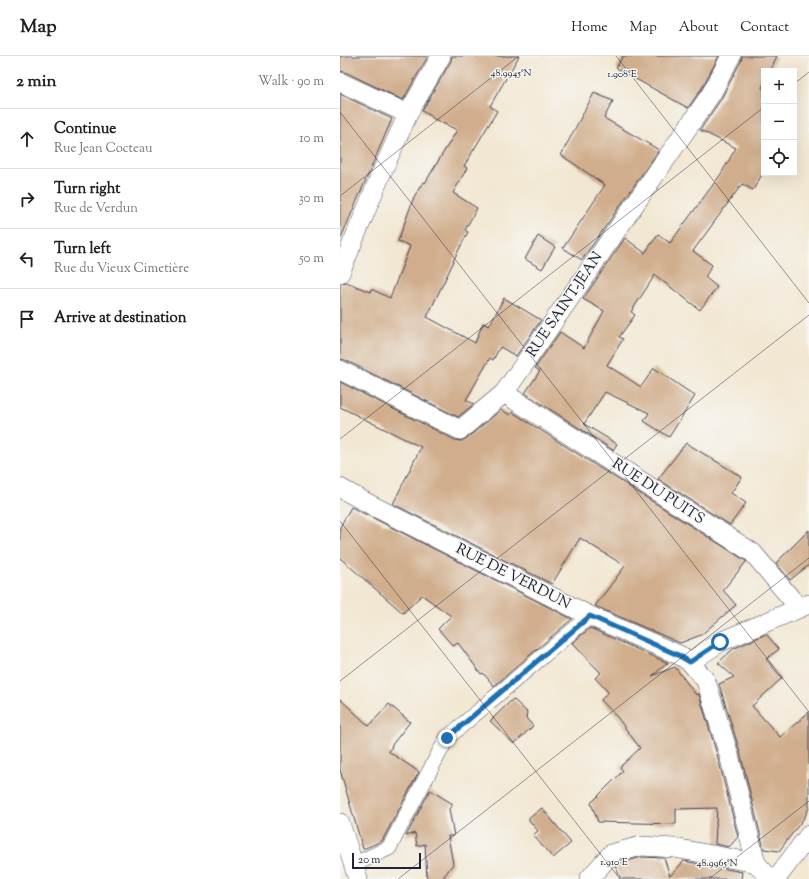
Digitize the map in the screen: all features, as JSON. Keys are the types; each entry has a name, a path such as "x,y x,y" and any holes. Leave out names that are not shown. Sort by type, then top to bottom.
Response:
{"street":[{"path":"340,273 381,174 408,114 441,56"},
{"name":"RUE SAINT-JEAN","path":"340,370 460,430 504,393 711,94 731,56"},
{"path":"340,82 408,114"},
{"name":"RUE DU PUITS","path":"504,393 753,553 804,606"},
{"name":"RUE DE VERDUN","path":"340,488 590,616 678,655 690,662 706,681 729,755 756,863"},
{"path":"690,662 720,642 804,606"},
{"path":"340,823 355,872 389,848 447,738 590,616"},
{"path":"776,879 809,835"},
{"path":"588,879 611,854 641,846 674,848 756,863 770,879"}],"building":[{"path":"340,56 428,56 403,100 340,71"},
{"path":"452,56 519,56 490,106 497,111 464,166 467,168 453,193 477,208 465,230 468,232 427,317 475,343 483,323 489,326 504,298 541,320 516,356 500,347 493,360 490,358 466,400 474,404 458,417 345,360 340,359 340,284 346,282 370,292 371,289 390,298 410,246 398,241 414,197 423,182 425,183 457,130 432,118 422,111 451,61"},
{"path":"623,56 719,56 702,88 688,108 616,68"},
{"path":"742,56 777,56 771,68 761,68 761,176 753,190 742,184 693,251 712,265 705,277 717,287 700,310 655,275 631,312 635,315 619,337 623,339 607,365 641,387 654,368 695,396 669,437 644,421 649,413 605,392 584,424 617,444 613,450 525,393 540,371 535,368 560,332 584,348 604,311 583,299 625,238 645,253 658,234 670,243 721,174 736,148 700,130 721,99 741,61"},
{"path":"594,93 613,101 604,118 659,150 582,260 563,248 605,185 561,155"},
{"path":"340,94 392,119 340,240"},
{"path":"538,236 555,247 542,269 525,259"},
{"path":"340,382 455,440 461,441 467,438 501,410 510,415 512,412 746,561 723,590 736,605 701,635 680,643 595,606 625,566 580,538 552,584 393,504 421,447 340,407"},
{"path":"686,443 742,477 731,493 746,503 730,525 658,479"},
{"path":"351,507 572,619 494,686 483,673 481,674 458,643 453,646 438,629 451,616 422,595 403,613 340,558 340,527"},
{"path":"809,530 809,565 790,580 776,563"},
{"path":"590,628 668,663 652,676 675,667 696,695 699,694 718,758 738,837 729,847 715,844 717,808 676,809 676,824 598,822 591,803 623,771 620,767 640,748 617,717 601,700 608,692 595,678 601,673 572,643"},
{"path":"766,634 779,649 766,659 782,678 752,706 780,737 809,712 809,808 804,818 779,851 764,849 740,752 719,684 734,677 718,663 733,649"},
{"path":"340,699 369,726 389,704 410,722 388,751 419,772 382,841 363,849 340,770"},
{"path":"513,699 527,712 526,718 533,726 514,744 490,721"},
{"path":"430,790 453,804 449,809 454,836 448,836 453,864 442,879 427,879 425,844 417,846 415,833 406,836"},
{"path":"542,808 571,843 553,858 533,835 538,831 528,819"},
{"path":"642,857 664,858 670,876 684,861 742,872 741,879 621,879 615,866 617,864"}],"route":[{"path":"447,738 590,616 678,655 690,662 720,642"}]}
